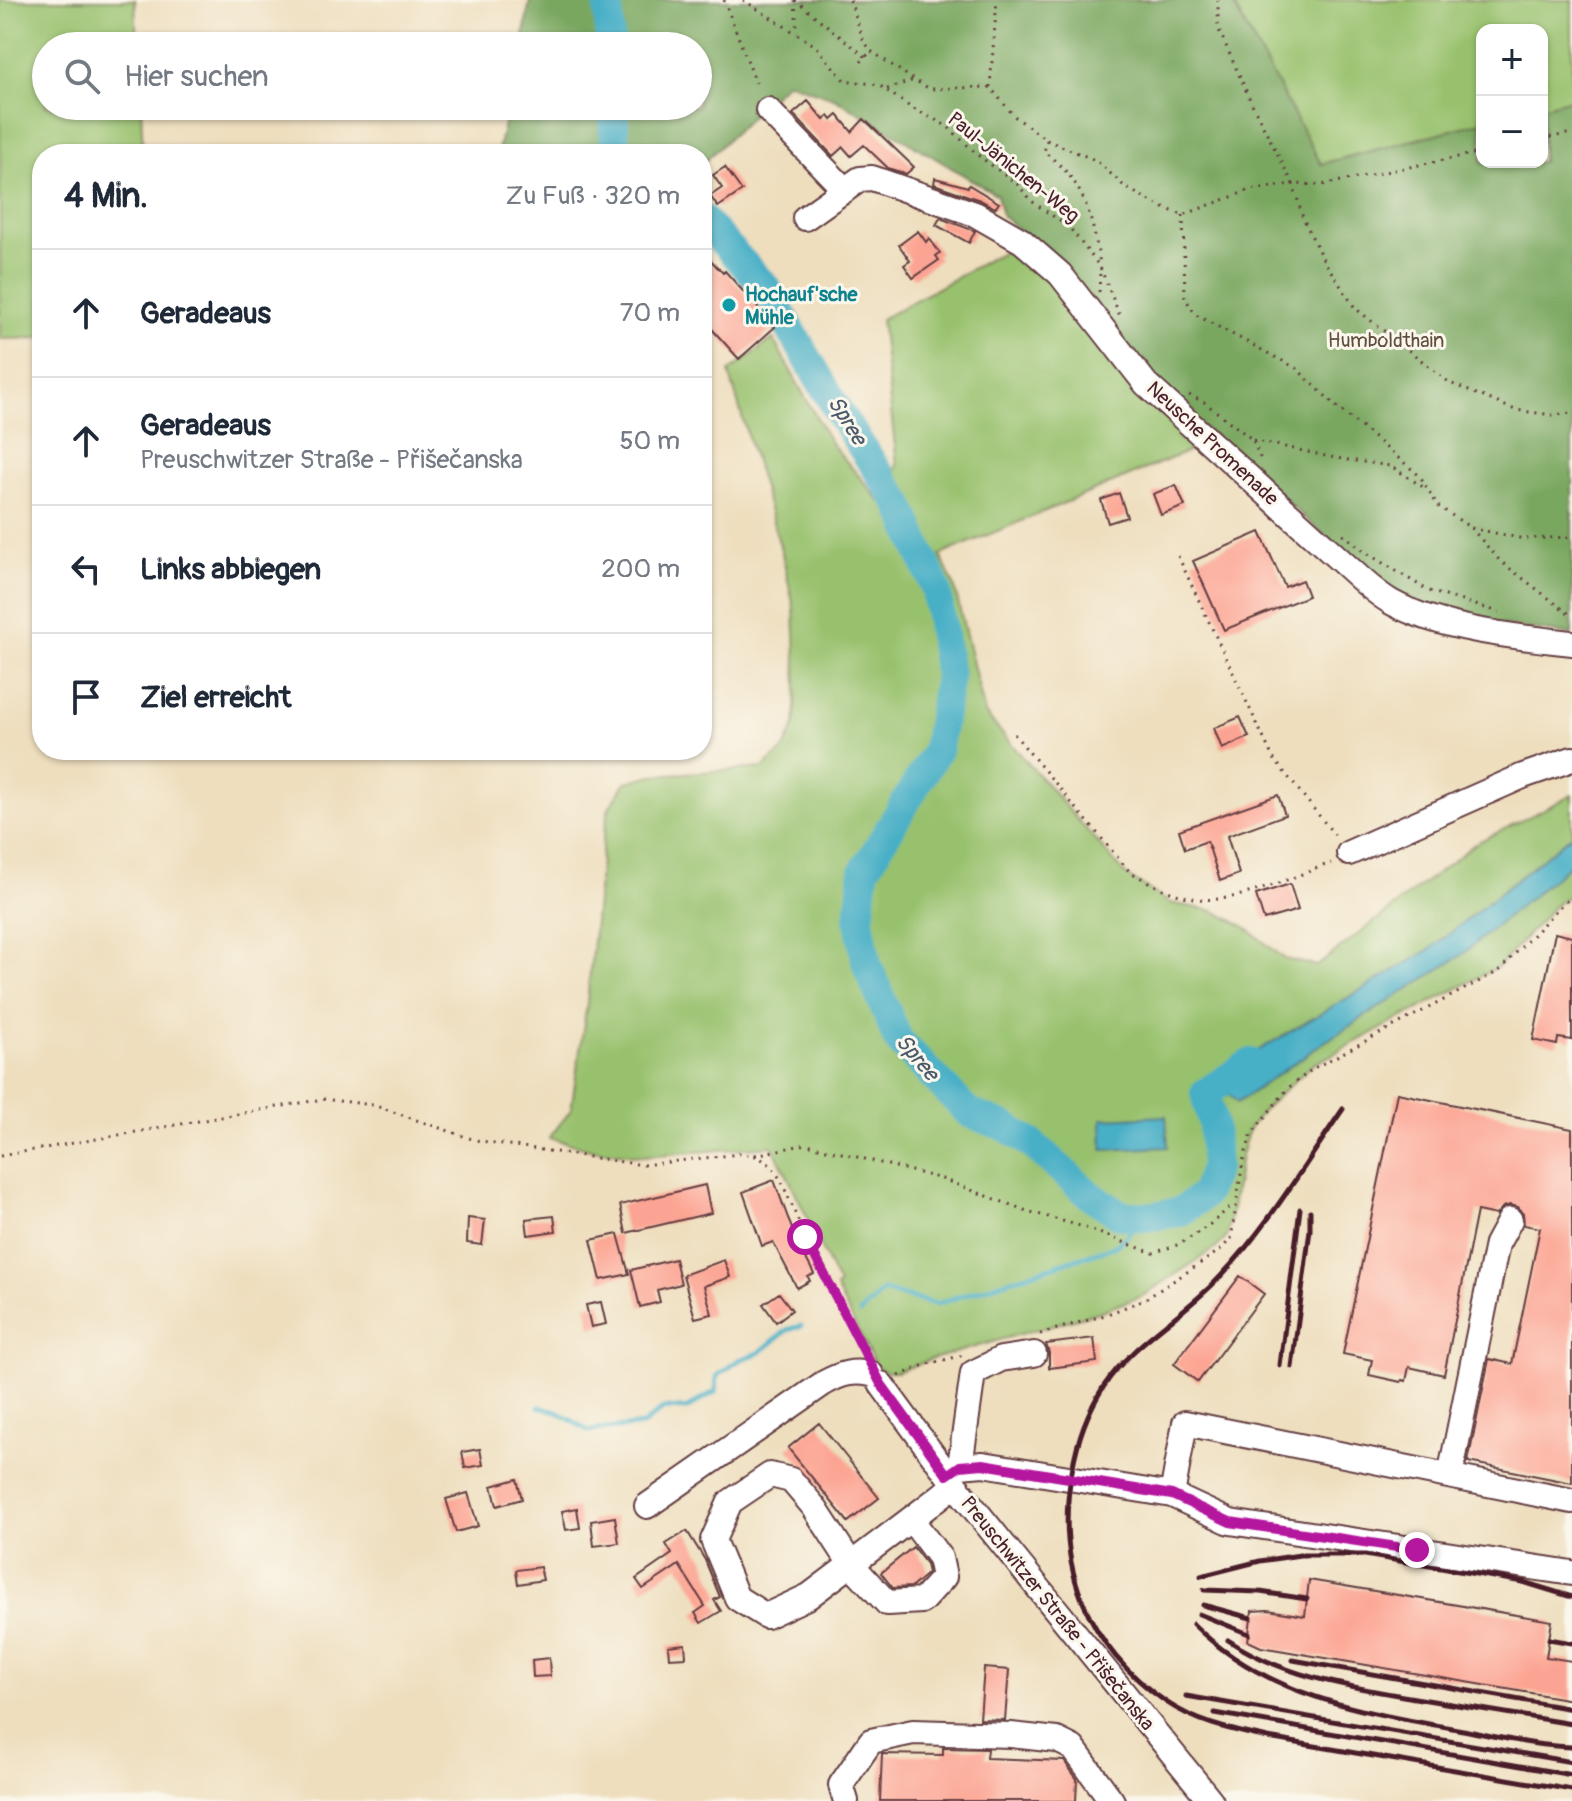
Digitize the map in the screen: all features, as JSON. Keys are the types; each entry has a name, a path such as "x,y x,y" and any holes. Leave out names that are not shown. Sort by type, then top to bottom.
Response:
{"street":[{"path":"768,110 845,190"},
{"name":"Neusche Promenade","path":"805,218 860,179 872,178 975,214 1022,241 1060,274 1146,384 1389,601 1435,620 1572,643"},
{"path":"1349,853 1523,776 1572,759"},
{"path":"1450,1476 1497,1244 1510,1220"},
{"path":"954,1475 973,1373 1038,1344"},
{"path":"647,1506 824,1383 843,1373 856,1371 876,1379"},
{"name":"Preuschwitzer Straße - Přišečanska","path":"876,1379 954,1475 1202,1798"},
{"path":"1172,1495 1185,1423 1572,1501"},
{"path":"911,1519 940,1558 944,1577 922,1601 887,1603 851,1564 814,1507 791,1480 770,1475 730,1502 713,1540 737,1598 766,1616 809,1596 851,1564 911,1519 954,1475 983,1464 1172,1495 1230,1522 1572,1573"},
{"path":"846,1801 841,1785 871,1741 913,1732 1011,1735 1057,1740 1073,1748 1112,1801"}],"path":[{"path":"724,0 756,83"},
{"name":"Paul-Jänichen-Weg","path":"743,0 816,46 844,80 879,85 910,107 947,126 979,156 1017,184 1034,203 1069,227 1100,267 1124,327"},
{"path":"795,0 797,33"},
{"path":"795,0 866,57"},
{"path":"850,0 863,39 871,51 914,80 930,89 990,87"},
{"path":"997,0 990,87 1014,116 1047,140 1097,161 1125,187 1183,215 1250,190 1293,184 1322,185 1476,153"},
{"path":"1218,0 1218,28 1293,184 1303,218 1321,256 1355,308 1450,383 1515,410 1553,415 1572,413"},
{"path":"861,62 871,51"},
{"path":"886,89 914,80"},
{"path":"1548,138 1572,133"},
{"path":"1047,140 1044,152 1058,162 1080,188 1095,232 1100,267"},
{"path":"1183,215 1185,298 1196,315 1296,368 1337,407 1420,476 1438,506 1471,528 1500,561 1572,616"},
{"path":"1184,393 1204,402 1253,440 1335,458 1391,466 1426,489"},
{"path":"1253,440 1263,466"},
{"path":"1471,528 1524,539 1572,537"},
{"path":"1343,533 1365,552 1429,591 1499,612"},
{"path":"1014,734 1129,871 1155,886 1182,896 1217,899 1241,894 1338,860 1349,853 1273,758 1178,556"},
{"path":"1038,1344 1144,1300 1219,1251 1231,1239 1243,1161 1252,1133 1288,1088 1314,1068 1499,971 1572,897"},
{"path":"0,1156 323,1099 373,1105 475,1140 643,1165 739,1154 752,1156 772,1166 782,1182 828,1284 876,1379 967,1354"},
{"path":"752,1156 807,1144 942,1179 1153,1253 1180,1244 1237,1202"}],"green space":[{"path":"0,0 135,0 136,32 32,32 32,120 142,120 143,144 32,144 32,338 0,339"},
{"name":"Humboldthain","path":"530,0 1234,0 1233,4 1321,164 1476,124 1476,168 1548,168 1548,105 1572,99 1572,635 1438,616 1390,594 1151,380 1022,233 1002,215 997,195 834,98 787,82 712,154 712,144 499,144 505,120 712,120 712,32 524,32"},
{"path":"1234,0 1572,0 1572,99 1548,105 1548,24 1476,24 1476,124 1321,164 1233,4"},
{"path":"1013,246 1055,280 1201,446 940,555 954,585 985,714 1126,875 1170,903 1214,911 1244,926 1285,959 1317,966 1476,843 1572,795 1572,893 1555,905 1498,967 1312,1065 1263,1110 1249,1129 1241,1155 1227,1237 1215,1249 1142,1296 897,1372 886,1372 876,1366 836,1288 839,1285 772,1146 643,1156 594,1150 549,1138 571,1110 587,1003 609,808 626,782 653,775 763,768 784,749 795,725 794,608 782,553 729,372 773,339 830,442 880,501 897,465 881,319"}],"water":[{"path":"1572,835 1572,863 1459,957 1323,1043 1237,1103 1213,1077 1429,950"},
{"path":"1166,1116 1168,1147 1103,1150 1102,1119"}],"building":[{"path":"808,101 824,120 829,116 832,120 838,115 852,132 864,119 914,167 906,174 888,168 864,145 851,156 843,147 833,156 793,114"},
{"path":"725,167 742,191 718,207 712,195 722,188 713,175"},
{"path":"935,178 969,185 999,203 995,208 934,184"},
{"path":"940,218 975,231 969,243 936,225"},
{"path":"918,231 926,242 929,238 940,253 936,256 939,260 913,278 904,265 910,261 899,245"},
{"name":"Hochauf'sche Mühle","path":"712,261 723,273 725,271 775,327 739,359 712,329"},
{"path":"1176,485 1185,506 1161,515 1153,494"},
{"path":"1119,493 1127,517 1108,523 1101,500"},
{"path":"1260,532 1285,587 1302,580 1308,596 1224,630 1193,561"},
{"path":"1240,717 1249,737 1222,749 1214,728"},
{"path":"1278,795 1285,815 1227,836 1239,874 1220,881 1207,841 1185,849 1179,830"},
{"path":"1290,884 1298,910 1264,920 1256,895"},
{"path":"1555,933 1572,937 1572,1040 1558,1038 1557,1045 1533,1040"},
{"path":"1397,1093 1572,1129 1572,1483 1468,1462 1489,1359 1512,1364 1540,1228 1524,1225 1523,1213 1518,1207 1503,1207 1496,1215 1477,1211 1444,1375 1409,1367 1406,1381 1401,1382 1369,1375 1372,1360 1343,1354"},
{"path":"774,1180 795,1237 814,1274 808,1277 810,1281 797,1288 773,1242 762,1246 743,1192"},
{"path":"705,1185 711,1213 626,1233 620,1205"},
{"path":"554,1216 556,1231 528,1235 526,1219"},
{"path":"468,1218 485,1220 482,1245 467,1243"},
{"path":"618,1234 629,1274 601,1280 591,1240"},
{"path":"675,1259 681,1284 657,1290 660,1302 640,1307 631,1270"},
{"path":"724,1260 730,1277 704,1286 712,1314 695,1318 683,1275"},
{"path":"1240,1276 1264,1294 1198,1382 1174,1364"},
{"path":"779,1293 792,1310 776,1322 763,1304"},
{"path":"601,1302 606,1324 591,1327 586,1305"},
{"path":"1094,1338 1097,1362 1049,1368 1046,1344"},
{"path":"819,1423 879,1498 848,1522 788,1448"},
{"path":"480,1449 483,1465 465,1468 462,1452"},
{"path":"517,1479 522,1499 497,1506 492,1486"},
{"path":"468,1493 478,1526 456,1532 446,1499"},
{"path":"577,1508 580,1528 566,1530 562,1511"},
{"path":"615,1517 619,1543 594,1546 591,1521"},
{"path":"687,1531 705,1560 720,1597 714,1600 721,1611 701,1623 695,1613 705,1606 679,1565 643,1589 636,1579 672,1554 666,1544"},
{"path":"913,1547 926,1564 928,1573 912,1587 893,1588 881,1573"},
{"path":"540,1567 543,1580 518,1584 516,1570"},
{"path":"1309,1580 1552,1621 1546,1657 1572,1661 1572,1700 1261,1647 1248,1641 1252,1611 1268,1610 1305,1616"},
{"path":"685,1644 686,1657 669,1658 668,1646"},
{"path":"549,1658 550,1676 533,1677 532,1660"},
{"path":"984,1668 1009,1670 1005,1720 980,1719"},
{"path":"943,1748 987,1749 986,1758 1064,1761 1077,1779 1076,1801 880,1801 882,1754 943,1755"}],"waterway":[{"name":"Spree","path":"608,0 609,32"},
{"name":"Spree","path":"614,120 615,144"},
{"name":"Spree","path":"712,230 767,289 841,416 900,504 936,589 949,676 937,750 864,871 859,920 867,965 898,1040 969,1113 1006,1127 1032,1144 1091,1196 1121,1215 1146,1217 1180,1212 1204,1195 1215,1167 1213,1125 1205,1093 1251,1063"},
{"path":"860,1313 883,1291 936,1304 1116,1246 1146,1217"},
{"path":"539,1407 556,1411 589,1431 643,1425 664,1408 686,1409 716,1391 717,1376 739,1360 759,1353 787,1330 801,1326"}],"railway":[{"path":"1343,1109 1253,1239 1204,1293 1129,1356 1104,1386 1093,1406 1077,1449 1068,1506 1068,1539 1073,1571 1083,1601 1097,1630 1115,1656 1166,1702 1202,1721 1268,1738 1572,1790"},
{"path":"1280,1365 1300,1209"},
{"path":"1292,1367 1310,1211"},
{"path":"1201,1576 1260,1561 1300,1555 1365,1555 1523,1582 1572,1597"},
{"path":"1204,1590 1260,1592 1307,1599"},
{"path":"1203,1605 1251,1618"},
{"path":"1199,1614 1249,1634"},
{"path":"1193,1624 1252,1669 1319,1698 1390,1717 1517,1741 1572,1747"},
{"path":"1549,1639 1572,1643"},
{"path":"1228,1640 1271,1663 1342,1685 1572,1724"},
{"path":"1293,1660 1572,1709"},
{"path":"1186,1696 1572,1762"},
{"path":"1215,1713 1572,1775"}],"place":[{"name":"Hochauf'sche Mühle","path":"729,305"}],"route":[{"path":"805,1237 881,1384 947,1475 960,1466 983,1464 1172,1495 1230,1522 1417,1550"}]}
